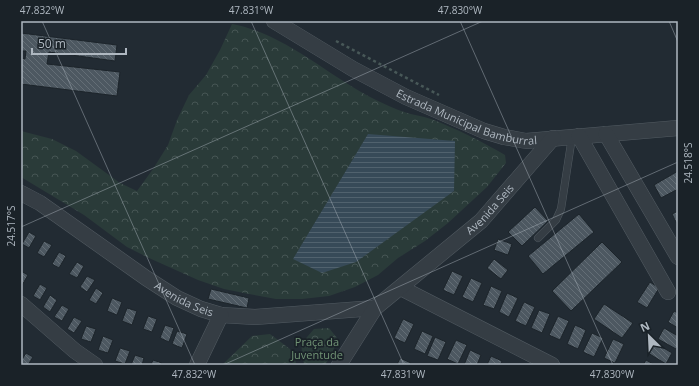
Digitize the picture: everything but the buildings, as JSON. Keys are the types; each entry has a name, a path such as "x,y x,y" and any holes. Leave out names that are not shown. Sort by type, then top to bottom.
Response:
{"street":[{"name":"Estrada Municipal Bamburral","path":"274,21 353,69 406,97 484,131 504,137 526,141 678,128"},
{"path":"606,134 678,257"},
{"path":"576,136 668,292"},
{"name":"Avenida Seis","path":"21,194 40,203 171,294 201,309 221,314 255,317 374,308 401,288 481,221 553,138"},
{"path":"401,288 552,365"},
{"path":"21,304 75,351 95,365"},
{"path":"339,365 374,308"},
{"path":"197,365 221,314"}],"lane":[{"path":"538,238 556,220 561,209 576,136"}],"path":[{"path":"332,39 445,98"}],"green space":[{"path":"232,24 252,29 289,46 376,100 404,112 431,119 478,140 505,155 506,163 487,187 448,223 425,241 398,258 378,275 355,287 329,296 302,299 276,299 224,289 198,280 127,247 84,215 21,177 21,131 52,139 76,151 120,183 137,191 168,145 177,120 189,95 206,75"},
{"name":"Praça da Juventude","path":"329,328 337,338 333,352 325,365 304,365 301,344 314,329"},
{"path":"270,334 290,349 297,365 222,365 252,336"}],"water":[{"path":"368,134 455,141 454,191 356,262 322,273 293,259"}]}
